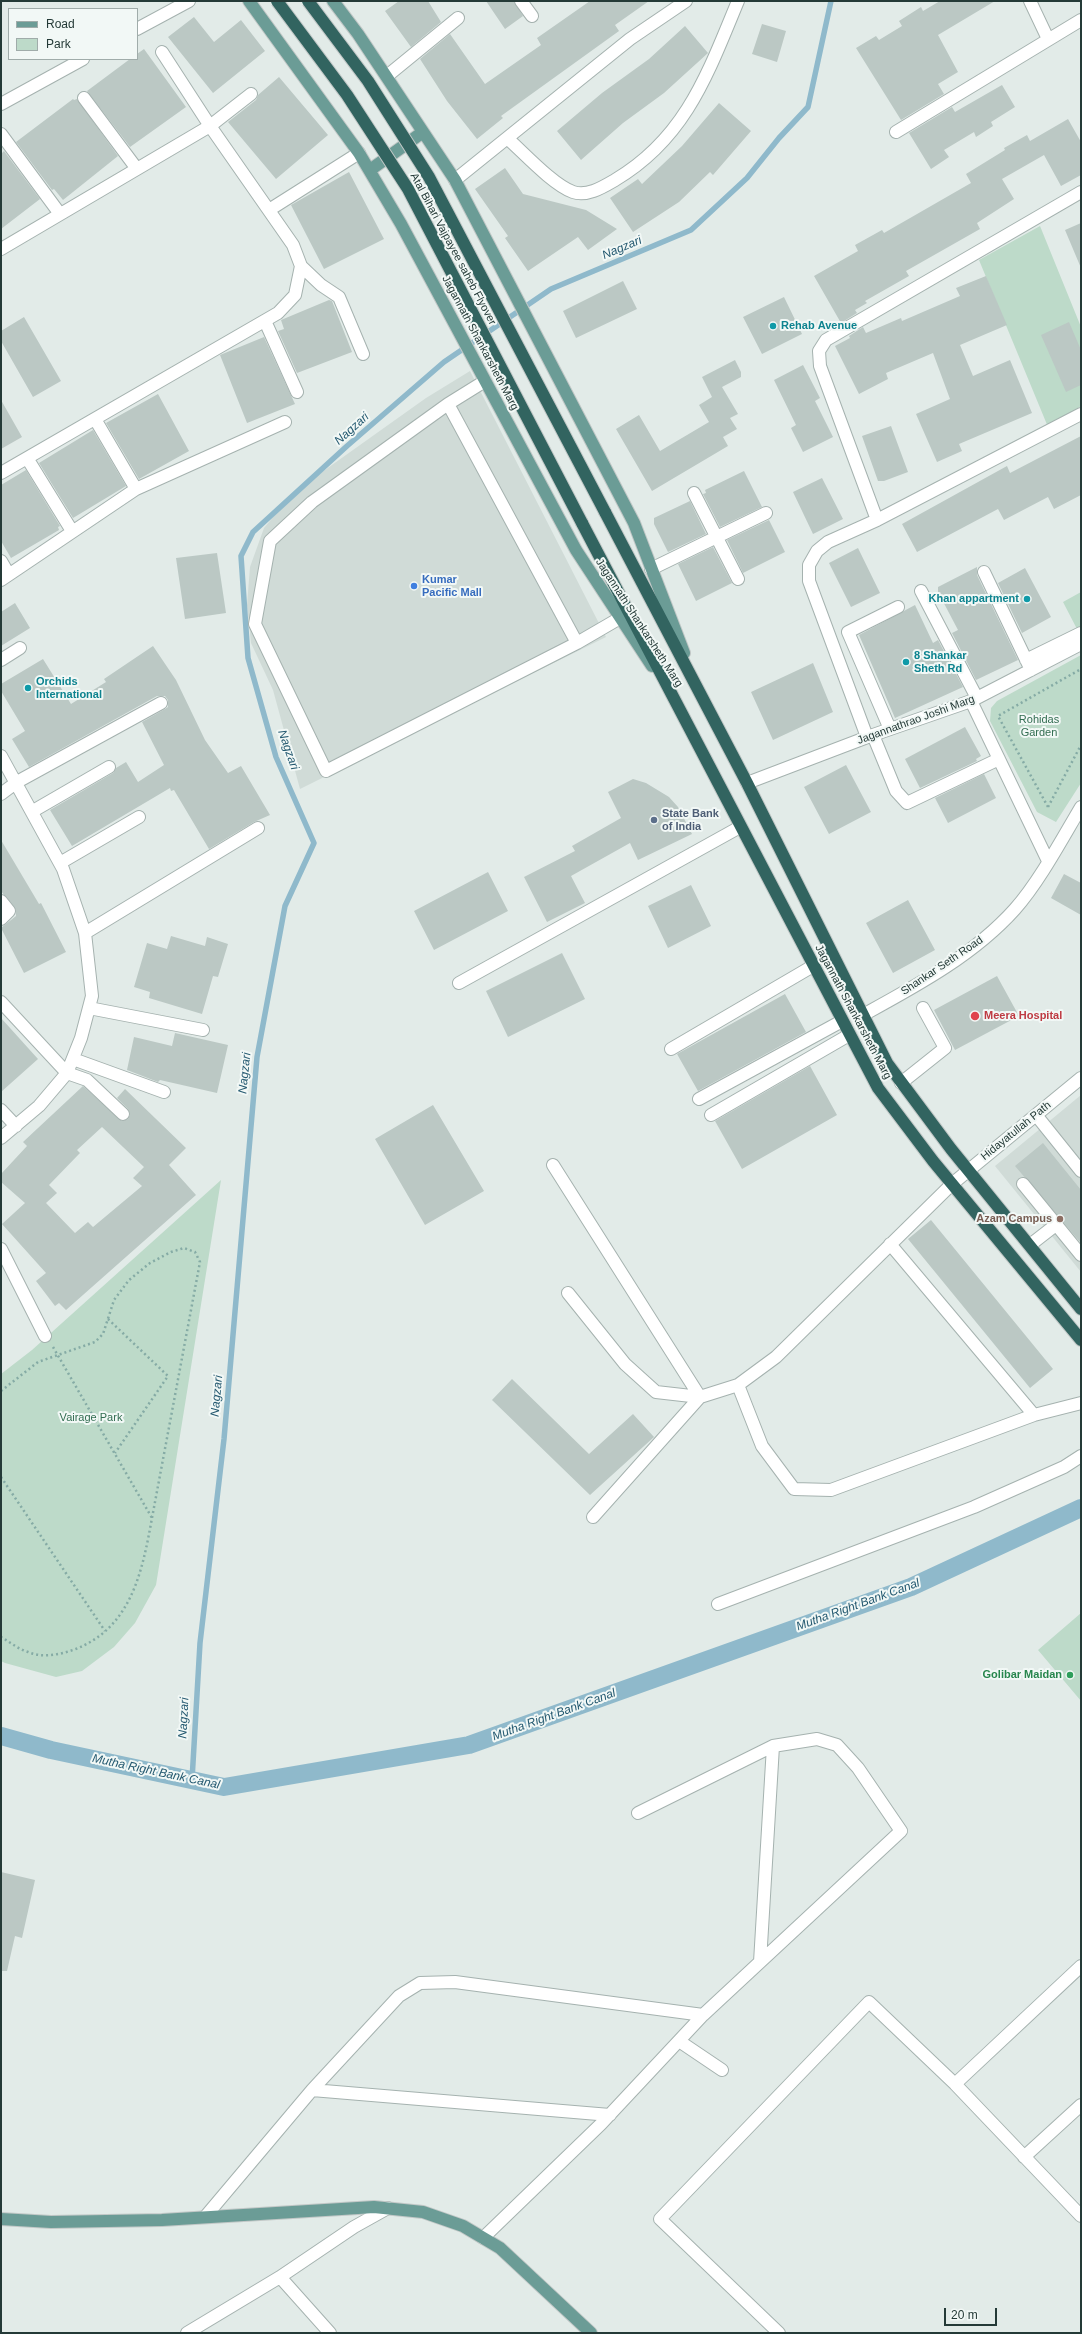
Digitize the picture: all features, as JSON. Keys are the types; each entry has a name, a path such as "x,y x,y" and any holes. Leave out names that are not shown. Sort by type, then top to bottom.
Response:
{"highway":[{"name":"Atal Bihari Vajpayee saheb Flyover","path":"277,1 347,95 408,189 582,523"},
{"name":"Atal Bihari Vajpayee saheb Flyover","path":"308,1 368,81 430,176 604,512"},
{"name":"Jagannath Shankarsheth Marg","path":"604,512 747,783 863,1014 899,1080 968,1170 1081,1309"},
{"name":"Jagannath Shankarsheth Marg","path":"582,523 878,1088 952,1184 1081,1340"},
{"path":"878,1088 899,1080"}],"main road":[{"name":"Jagannath Shankarsheth Marg","path":"248,1 359,152 370,170 459,331 576,550 677,704"},
{"name":"Jagannath Shankarsheth Marg","path":"333,1 387,76 455,180 634,523 699,692"},
{"path":"370,170 423,132"},
{"path":"1,2219 51,2222 162,2220 374,2207 423,2212 463,2226 500,2248 591,2333"}],"street":[{"path":"138,28 189,1"},
{"path":"521,1 532,16"},
{"path":"455,180 630,39 686,1"},
{"path":"507,138 558,183 573,192 586,192 596,189 618,178 649,157 676,128 706,77 738,1"},
{"path":"1030,1 1048,39"},
{"path":"387,76 458,18"},
{"path":"896,132 1081,20"},
{"path":"162,52 210,126 294,245 301,266 321,285 339,297 363,354"},
{"path":"1,104 81,60"},
{"path":"1,249 210,126 251,94"},
{"path":"84,98 137,169"},
{"path":"1,134 60,214"},
{"path":"269,210 359,152"},
{"path":"877,520 820,366 819,351 826,340 1081,192"},
{"path":"1,473 278,314 295,295 301,266"},
{"path":"265,321 298,392"},
{"path":"485,381 448,404 312,502 270,541 255,624 326,771 576,643 620,618"},
{"path":"448,404 576,643"},
{"path":"999,759 907,803 896,791 870,736 809,582 809,565 817,551 828,542 877,520 1081,414"},
{"path":"95,419 136,489"},
{"path":"1,561 5,576 136,489 285,422"},
{"path":"27,458 72,531"},
{"path":"694,492 738,579"},
{"path":"651,569 766,513"},
{"path":"984,572 1028,665 1081,634"},
{"path":"921,590 974,700 999,759 1048,861"},
{"path":"890,729 848,632 898,607"},
{"name":"Jagannathrao Joshi Marg","path":"747,783 870,736 974,700 1028,665 1081,644"},
{"path":"1,660 20,648"},
{"path":"1,794 17,782 161,703"},
{"path":"1,756 33,811 60,863 86,933 92,996 81,1038 67,1073 39,1106 1,1138"},
{"path":"33,811 110,767"},
{"name":"Shankar Seth Road","path":"863,1014 906,992 974,947 1015,909 1048,861 1081,807"},
{"path":"60,863 138,818"},
{"path":"459,983 740,826"},
{"path":"86,933 258,828"},
{"path":"1,901 9,911 1,919"},
{"path":"671,1049 813,966"},
{"path":"3,1008 67,1073 87,1080 123,1114"},
{"path":"89,1008 203,1030"},
{"path":"899,1080 946,1048 923,1008"},
{"path":"699,1099 842,1021"},
{"path":"711,1115 849,1035"},
{"path":"73,1059 164,1092"},
{"name":"Hidayatullah Path","path":"700,1397 738,1385 776,1357 952,1184 1081,1078"},
{"path":"1,1110 16,1126"},
{"path":"1036,1115 1081,1171"},
{"path":"553,1165 700,1397"},
{"path":"1023,1184 1081,1255"},
{"path":"1030,1245 1057,1224"},
{"path":"890,1244 1034,1415"},
{"path":"1,1249 45,1336"},
{"path":"568,1293 625,1364 656,1392 700,1397"},
{"path":"738,1385 762,1446 794,1489 831,1490 1034,1415 1081,1403"},
{"path":"593,1517 700,1397"},
{"path":"718,1604 974,1507 1064,1466 1081,1456"},
{"path":"483,2238 610,2115 703,2015 900,1831 858,1768 837,1745 817,1739 773,1746 638,1813"},
{"path":"760,1962 773,1746"},
{"path":"955,2084 1081,1966"},
{"path":"205,2217 312,2090 400,1996 420,1983 455,1982 703,2015"},
{"path":"778,2333 660,2219 869,2002 955,2084 1081,2216"},
{"path":"679,2041 722,2070"},
{"path":"312,2090 610,2115"},
{"path":"1024,2157 1081,2105"},
{"path":"187,2333 280,2277 354,2227 388,2208"},
{"path":"280,2277 330,2333"}],"path":[{"path":"1081,669 998,716 1048,808 1081,745"},
{"path":"1,1391 38,1362 95,1342 103,1334 114,1300 129,1280 150,1263 171,1252 184,1248 195,1252 200,1262 144,1561 130,1598 115,1622 106,1631 96,1639 81,1647 62,1654 42,1655 27,1652 1,1637"},
{"path":"108,1319 168,1376 115,1453"},
{"path":"58,1354 152,1518"},
{"path":"1,1477 106,1631"}],"shaded area":[{"name":"Kumar Pacific Mall","path":"470,371 606,637 300,789 273,690 251,643 247,605 250,567 264,528 294,492 426,398"},
{"name":"Azam Campus","path":"1081,1095 1081,1272 995,1166"}],"green space":[{"path":"1040,226 1081,327 1081,406 1048,427 979,260"},
{"path":"1081,592 1081,627 1077,629 1063,602"},
{"name":"Rohidas Garden","path":"1081,655 1081,783 1056,822 1037,812 990,721 991,708 997,701"},
{"name":"Vairage Park","path":"221,1180 156,1585 135,1623 114,1647 82,1671 56,1677 5,1663 1,1661 1,1374 32,1350"},
{"name":"Golibar Maidan","path":"1081,1613 1081,1701 1038,1650"}],"building":[{"path":"399,1 428,1 441,22 411,47 385,11"},
{"path":"486,1 514,1 523,16 505,29"},
{"path":"590,1 649,1 615,25 619,31 501,116 503,118 477,139 447,101 420,59 450,34 485,84 541,45 537,38"},
{"path":"940,1 995,1 938,35 958,72 938,84 944,94 901,120 856,48 876,36 879,40 902,26 899,21 921,7 923,11"},
{"path":"194,17 214,42 241,20 265,51 213,93 168,37"},
{"path":"762,24 786,31 777,62 752,54"},
{"path":"685,26 708,53 664,93 623,123 581,160 557,131 602,93 649,59"},
{"path":"144,49 186,107 130,147 87,91 129,60 138,60 138,53"},
{"path":"279,77 328,135 276,179 228,122 256,100 258,95"},
{"path":"1002,85 1015,107 991,122 993,126 976,137 974,132 944,150 949,157 931,169 909,133 952,107 955,112"},
{"path":"73,99 77,99 118,156 63,200 54,189 52,190 16,142"},
{"path":"719,103 751,131 713,175 710,172 679,202 633,232 610,198 638,179 642,184 682,146"},
{"path":"1068,119 1081,142 1081,175 1061,186 1044,155 1002,179 1014,199 977,223 980,229 906,271 909,276 865,301 867,303 855,310 857,313 841,323 814,276 858,251 855,245 882,230 884,233 971,183 966,174 1005,150 1004,148 1027,135 1030,141"},
{"path":"4,151 40,199 1,229 1,154"},
{"path":"505,168 523,194 586,210 617,229 588,250 578,237 528,271 505,238 508,236 475,189"},
{"path":"349,172 384,239 324,269 291,205"},
{"path":"1081,223 1081,268 1065,230"},
{"path":"986,276 1007,325 960,345 973,376 1010,360 1032,413 959,444 962,451 937,462 916,414 950,399 933,353 886,373 888,379 859,394 835,346 850,338 849,336 863,327 866,333 901,318 902,321 960,296 956,288"},
{"path":"623,281 637,309 576,338 563,311"},
{"name":"Rehab Avenue","path":"784,297 802,334 762,354 743,317"},
{"path":"329,300 332,301 352,352 297,373 278,331 284,329 281,320"},
{"path":"24,317 61,381 33,397 1,341 1,331"},
{"path":"1069,322 1081,350 1081,385 1066,392 1041,335"},
{"path":"264,337 295,404 247,423 220,355"},
{"path":"735,360 741,372 741,377 722,387 738,414 730,418 737,429 723,437 728,446 652,491 616,429 639,415 660,451 709,422 699,405 712,397 702,377"},
{"path":"803,365 820,398 815,401 833,437 803,452 791,428 796,425 774,380"},
{"path":"158,394 189,451 139,479 106,423"},
{"path":"1,400 22,437 1,449"},
{"path":"891,426 908,472 884,481 878,481 862,436"},
{"path":"93,430 126,486 73,518 39,463"},
{"path":"1081,436 1081,495 1054,509 1048,497 1004,520 998,509 917,552 902,524 1007,466 1010,473"},
{"path":"26,470 60,526 58,527 59,530 11,558 1,541 1,485"},
{"path":"744,471 762,507 720,527 703,494 706,493 705,490"},
{"path":"822,478 843,519 813,534 793,492"},
{"path":"690,501 706,534 668,552 654,524 654,518"},
{"path":"769,520 785,552 743,573 727,540"},
{"path":"713,547 732,583 696,601 678,564"},
{"path":"858,548 880,593 851,607 829,563"},
{"path":"217,553 226,613 185,619 176,558"},
{"path":"977,567 977,575 1018,660 976,680 952,633 958,630 938,592 938,587"},
{"name":"Khan appartment","path":"1025,568 1051,617 1022,633 998,583"},
{"path":"15,603 30,628 1,646 1,612"},
{"name":"8 Shankar Sheth Rd","path":"915,605 933,643 938,640 963,687 895,718 859,635"},
{"path":"153,646 176,680 205,740 228,773 241,766 270,815 254,822 209,849 174,790 171,791 170,788 72,846 50,810 113,773 116,768 126,762 138,782 164,765 142,722 168,707 168,700 165,696 157,696 29,767 12,739 25,731 1,691 1,684 43,659 71,704 106,682 104,679"},
{"path":"813,663 833,712 773,740 751,692"},
{"path":"965,727 981,756 976,759 977,761 920,788 905,759"},
{"path":"846,765 871,812 829,834 804,787"},
{"path":"984,774 996,798 948,823 935,798"},
{"path":"633,779 646,783 669,797 678,807 692,834 638,860 630,843 571,876 585,903 547,922 524,877 575,851 572,846 621,818 608,792"},
{"path":"1,840 39,904 41,903 66,952 24,973 1,928 16,916 16,910 1,891"},
{"path":"488,872 508,911 434,950 414,911"},
{"path":"1064,874 1081,883 1081,915 1051,898"},
{"path":"691,885 711,926 668,948 648,906"},
{"path":"908,900 935,950 893,973 866,923"},
{"path":"171,936 205,946 207,937 228,944 218,977 213,976 202,1014 149,998 150,992 134,987 147,943 167,949"},
{"path":"562,953 585,999 508,1037 486,991"},
{"path":"997,976 1019,1016 955,1050 934,1010"},
{"path":"785,994 806,1032 698,1091 677,1054"},
{"path":"1,1018 38,1059 1,1092"},
{"path":"175,1033 228,1045 217,1093 160,1080 158,1082 127,1070 134,1037 172,1046"},
{"path":"810,1066 837,1115 742,1169 715,1121"},
{"path":"83,1086 122,1121 128,1119 130,1115 128,1109 117,1098 125,1089 186,1148 169,1165 196,1195 66,1310 59,1303 55,1306 36,1281 46,1273 2,1224 25,1203 1,1182 1,1174 27,1146 23,1142","holes":["102,1127 144,1167 133,1178 142,1186 93,1227 88,1222 75,1233 46,1203 57,1193 49,1185 80,1153 77,1150"]},
{"path":"433,1105 484,1191 425,1225 375,1139"},
{"path":"1043,1143 1081,1190 1081,1243 1015,1166"},
{"path":"931,1220 1053,1369 1030,1388 908,1239"},
{"path":"512,1379 589,1454 633,1414 654,1437 590,1495 492,1400"},
{"path":"1,1872 35,1880 22,1938 15,1936 7,1971 1,1971"}],"waterway":[{"name":"Nagzari","path":"192,1780 200,1643 224,1439 257,1057 285,906 314,843 276,757 248,658 241,556 253,532 347,446 444,362 551,289 691,230 747,178 779,138 808,107 831,1"},
{"name":"Mutha Right Bank Canal","path":"1,1736 51,1750 224,1787 469,1745 911,1587 1081,1508"}],"place":[{"name":"Rehab Avenue","path":"773,326"},
{"name":"Kumar Pacific Mall","path":"414,586"},
{"name":"Khan appartment","path":"1027,599"},
{"name":"8 Shankar Sheth Rd","path":"906,662"},
{"name":"Orchids International","path":"28,688"},
{"name":"State Bank of India","path":"654,820"},
{"name":"Meera Hospital","path":"975,1016"},
{"name":"Azam Campus","path":"1060,1219"},
{"name":"Golibar Maidan","path":"1070,1675"}]}
